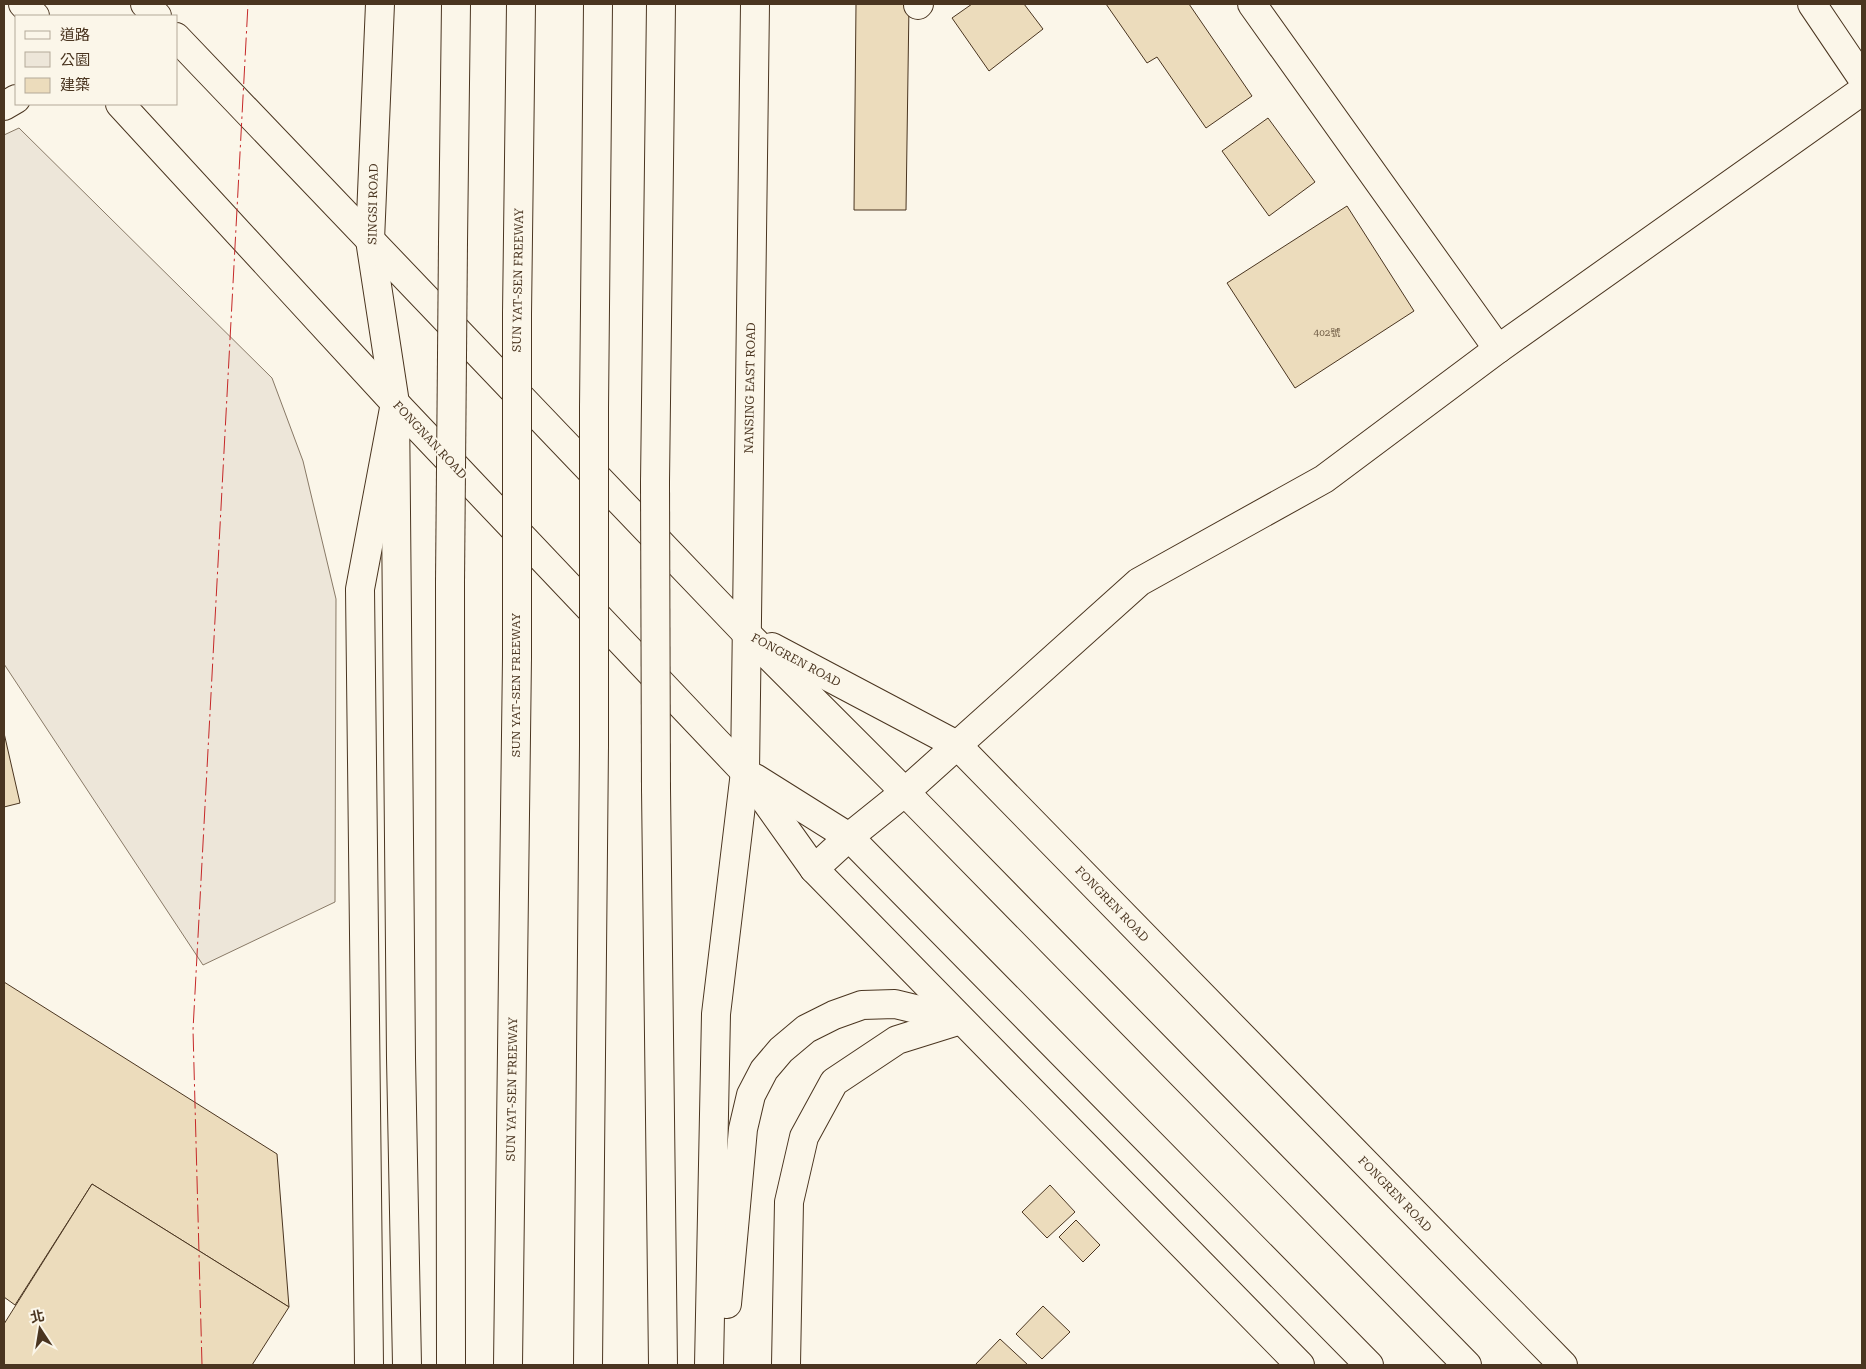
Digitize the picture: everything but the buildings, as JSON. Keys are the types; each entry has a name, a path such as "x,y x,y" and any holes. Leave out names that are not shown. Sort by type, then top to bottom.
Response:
{"main road":[{"path":"23,4 34,15"},
{"path":"145,4 156,15"},
{"name":"SINGSI ROAD","path":"380,4 370,240 395,403"},
{"path":"451,1365 450,582 452,242 456,4"},
{"name":"SUN YAT-SEN FREEWAY","path":"508,1365 517,657 517,314 521,4"},
{"path":"588,1365 598,4"},
{"path":"661,4 655,482 656,789 663,1365"},
{"name":"NANSING EAST ROAD","path":"709,1365 716,1014 745,772 755,4"},
{"path":"1252,4 1498,349"},
{"path":"1812,4 1862,78"},
{"path":"178,39 747,634"},
{"path":"814,869 849,837 905,792 1139,582 1324,479 1498,349 1862,91"},
{"path":"4,106 15,100"},
{"name":"FONGNAN ROAD","path":"121,105 395,403 745,772"},
{"path":"369,1365 360,589 395,403"},
{"path":"395,403 401,1048 407,1365"},
{"name":"FONGREN ROAD","path":"747,634 957,745 1563,1365"},
{"name":"FONGREN ROAD","path":"747,634 905,792 1467,1365"},
{"path":"745,772 849,837 1370,1365"},
{"path":"745,772 814,869 1300,1365"},
{"path":"720,1365 738,1196 743,1129 751,1095 764,1070 781,1050 806,1029 834,1015 862,1005 895,1004 961,1020"},
{"path":"786,1365 789,1202 804,1137 834,1082 897,1040 961,1020"}],"green space":[{"path":"19,128 272,378 303,461 336,599 335,902 203,965 4,664 4,135"}],"power":[{"path":"202,1365 193,1030 248,4"}]}
